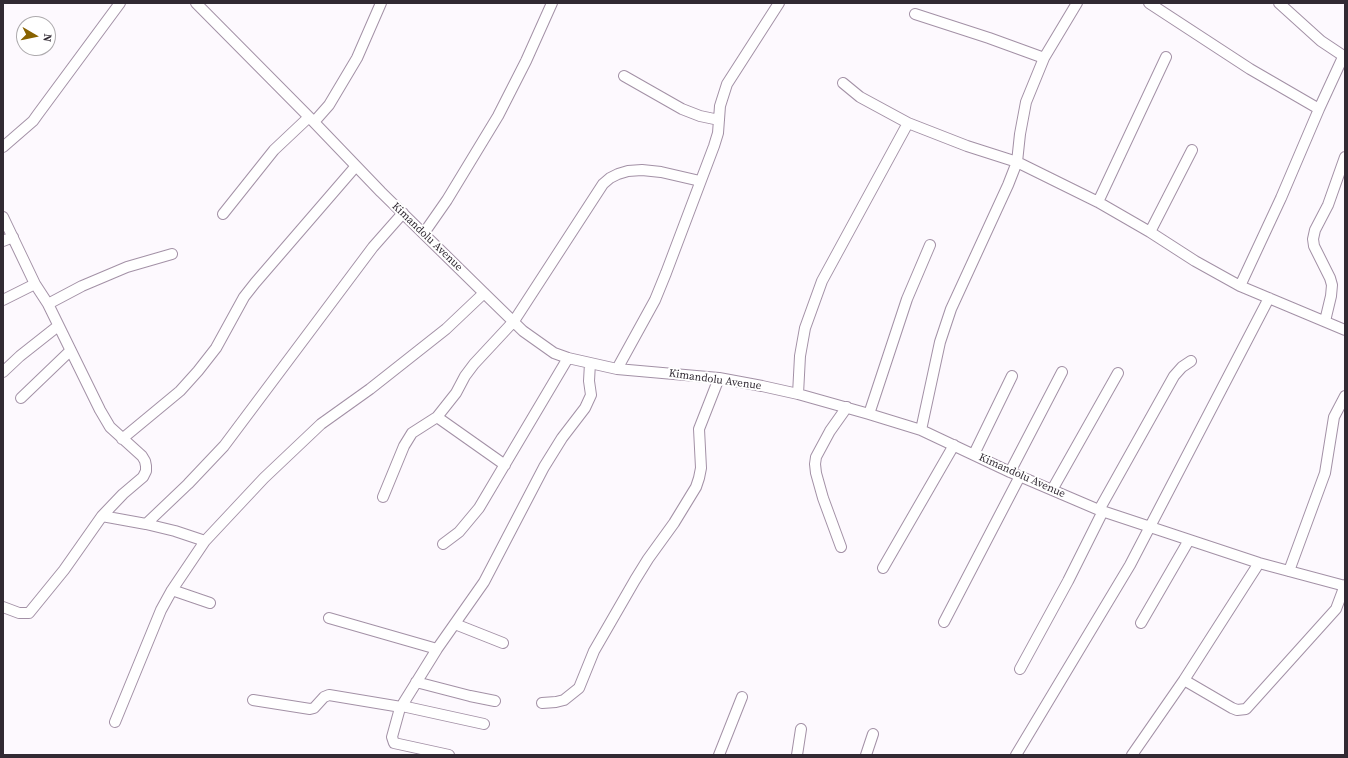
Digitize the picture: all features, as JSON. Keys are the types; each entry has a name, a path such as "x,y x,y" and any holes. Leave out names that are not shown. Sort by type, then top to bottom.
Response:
{"street":[{"path":"3,147 33,121 120,3"},
{"name":"Kimandolu Avenue","path":"196,3 312,119 402,213 514,322 554,353 568,358 618,369 719,378 798,394 869,414 921,430 1052,490 1148,527 1259,563 1345,585"},
{"path":"223,214 274,150 329,105 357,58 381,3"},
{"path":"424,233 447,200 498,116 526,61 552,3"},
{"path":"618,369 655,300 714,146 718,133 720,106 727,84 780,3"},
{"path":"921,430 944,327 1017,162 1026,102 1044,58 1076,3"},
{"path":"1149,3 1250,68 1319,109"},
{"path":"1240,286 1281,198 1319,109 1344,57 1322,41 1279,3"},
{"path":"915,14 1044,58"},
{"path":"1098,202 1166,57"},
{"path":"624,76 682,109 700,116 719,120"},
{"path":"843,82 860,97 908,123 967,146 1017,162 1098,202 1150,232 1195,261 1240,286 1345,330"},
{"path":"798,394 800,356 805,328 822,281 908,123"},
{"path":"1150,232 1192,150"},
{"path":"1325,321 1332,296 1332,285 1314,246 1313,239 1315,230 1328,206 1345,157"},
{"path":"122,438 180,391 198,371 216,348 244,297 356,166"},
{"path":"383,497 404,446 412,433 437,417 456,393 465,376 474,364 514,322 603,184 610,178 628,171 642,170 661,172 700,181"},
{"path":"146,524 188,484 224,446 369,253 402,213"},
{"path":"3,217 35,284 48,304 100,410 110,427 142,456 145,461 146,471 143,477 123,494 102,516 64,570 29,613 19,613 3,608"},
{"path":"3,241 13,237"},
{"path":"869,414 890,346 930,245"},
{"path":"48,304 82,286 128,268 172,254"},
{"path":"3,300 35,284"},
{"path":"115,722 162,610 172,590 205,541 264,478 321,424 370,389 446,329 484,293"},
{"path":"1016,755 1120,583 1269,298"},
{"path":"3,372 20,356 58,326"},
{"path":"21,398 70,351"},
{"path":"443,544 459,532 479,508 568,358"},
{"path":"1020,669 1068,581 1101,510 1174,376 1182,367 1191,361"},
{"path":"449,755 394,743 392,737 401,707 436,649 484,582 544,467 589,400 590,363"},
{"path":"1010,472 1062,372"},
{"path":"1052,490 1118,373"},
{"path":"974,454 1012,376"},
{"path":"542,703 564,700 579,688 594,651 648,559 674,523 696,487 701,468 699,428 719,378"},
{"path":"1289,571 1322,480 1328,455 1334,416 1345,396"},
{"path":"841,547 823,498 815,464 816,457 830,431 847,408"},
{"path":"437,417 505,465"},
{"path":"883,568 954,445"},
{"path":"944,622 1020,476"},
{"path":"102,516 175,531 205,541"},
{"path":"1141,624 1188,540"},
{"path":"1132,755 1184,680 1259,563"},
{"path":"1184,680 1232,708 1237,710 1246,709 1333,613 1340,603 1345,585"},
{"path":"172,590 210,603"},
{"path":"329,618 436,649"},
{"path":"455,624 503,643"},
{"path":"416,682 495,701"},
{"path":"253,700 310,709 314,708 324,697 330,695 401,707 484,724"},
{"path":"719,755 742,698"},
{"path":"797,755 802,729"},
{"path":"866,755 874,734"}]}
